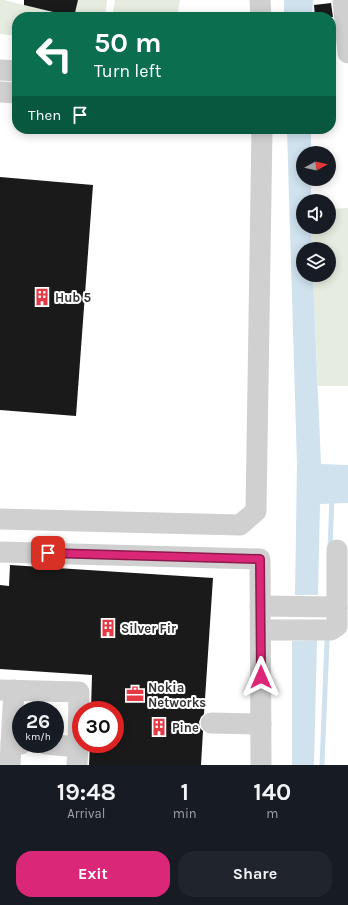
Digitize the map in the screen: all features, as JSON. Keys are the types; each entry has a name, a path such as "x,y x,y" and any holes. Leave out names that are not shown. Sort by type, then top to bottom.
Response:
{"street":[{"path":"260,0 261,12"},
{"path":"343,0 348,53"},
{"path":"0,70 12,71"},
{"path":"0,92 12,93"},
{"path":"0,519 240,525 256,511 262,134"},
{"path":"260,630 331,630 337,626 341,613 337,550"},
{"path":"0,552 260,559 261,765"},
{"path":"260,606 341,613"},
{"path":"12,720 7,690 79,692 78,756 64,751"},
{"path":"211,723 261,724"},
{"path":"10,765 13,753"}],"shaded area":[{"path":"0,0 53,12 12,12 12,35 0,34"},
{"path":"78,0 107,0 106,12 75,12"},
{"path":"115,0 180,0 178,12 113,12"},
{"path":"348,208 348,386 318,386 313,282 336,282 336,242 312,242 311,234 336,234 336,209"}],"water":[{"path":"284,0 313,0 312,12 284,12"},
{"path":"287,134 311,134 311,146 296,146 296,186 311,186 311,194 296,194 296,234 311,234 312,242 296,242 296,282 313,282 321,464 348,465 348,503 320,504 318,595 295,595 297,465"},
{"path":"317,640 314,765 292,765 292,641"}],"building":[{"path":"24,0 78,0 75,12 53,12 24,5"},
{"path":"331,3 332,12 315,12 314,5"},
{"name":"Hub 5","path":"0,177 93,185 76,416 0,410"},
{"name":"Silver Fir","path":"10,565 213,578 204,714 199,722 200,728 203,731 201,765 89,765 90,753 124,753 124,701 91,701 92,675 0,669 0,585 9,586"}],"waterway":[{"path":"330,549 332,497"},
{"path":"322,765 327,641"}],"place":[{"name":"Hub 5","path":"42,297"},
{"name":"Silver Fir","path":"108,628"},
{"name":"Nokia Networks","path":"135,694"},
{"name":"Pine","path":"159,727"}],"route":[{"path":"48,553 260,559 261,677"}]}
